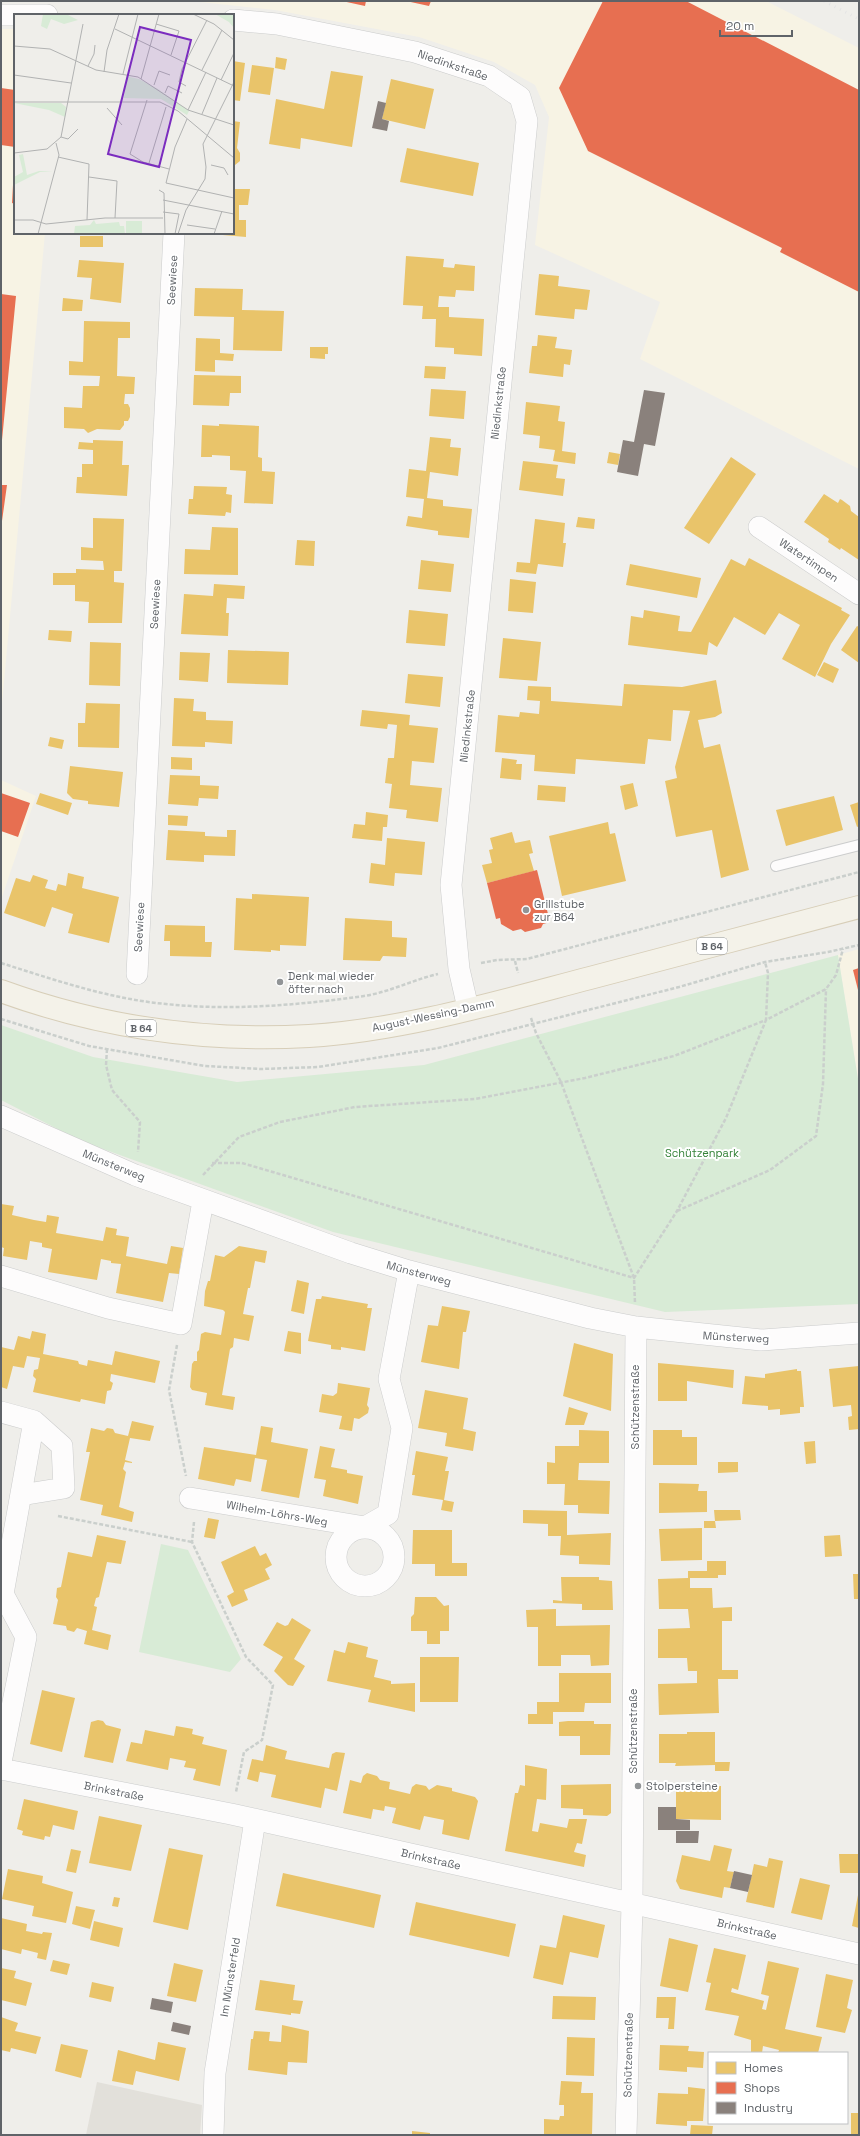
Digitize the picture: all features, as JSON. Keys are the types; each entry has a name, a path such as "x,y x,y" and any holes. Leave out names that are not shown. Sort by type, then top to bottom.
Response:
{"main road":[{"name":"August-Wessing-Damm","path":"1,991 67,1012 124,1025 172,1033 229,1037 298,1036 332,1033 404,1022 468,1008 859,907"}],"street":[{"path":"1,15 14,15"},
{"name":"Niedinkstraße","path":"234,20 277,24 415,52 489,76 520,97 527,121 451,885 459,969 468,1008"},
{"name":"Seewiese","path":"137,974 174,234"},
{"name":"Watertimpen","path":"759,527 859,594"},
{"name":"Münsterweg","path":"1,1116 135,1175 351,1253 408,1271 590,1318 636,1327 761,1340 859,1333"},
{"path":"1,1276 108,1308 182,1324 203,1200"},
{"name":"Wilhelm-Löhrs-Weg","path":"190,1498 365,1527 388,1514 402,1428 389,1379 408,1271"},
{"name":"Schützenstraße","path":"626,2135 632,1904 636,1327"},
{"path":"1,1412 34,1421 62,1446 64,1488 21,1495"},
{"path":"1,1762 26,1637 3,1594 5,1552 21,1495 34,1421"},
{"name":"Brinkstraße","path":"1,1769 231,1814 859,1954"},
{"name":"Im Münsterfeld","path":"213,2135 215,2073 255,1820"}],"lane":[{"path":"776,866 859,845"}],"path":[{"path":"1,963 45,978 134,999 166,1004 224,1007 310,1002 378,994 419,978 497,960 527,959 859,872"},
{"path":"203,1200 200,1182 203,1175 212,1163 238,1137 280,1122 355,1107 475,1099 561,1082 674,1056 766,1020 826,989 836,975 842,949"},
{"path":"634,1278 677,1212 726,1118 766,1020 768,973 765,962"},
{"path":"677,1212 770,1170 816,1136 823,1084 826,989"},
{"path":"540,1040 561,1082 634,1278 636,1327"},
{"path":"107,1049 106,1066 112,1090 140,1122 135,1175"},
{"path":"212,1163 242,1163 634,1278"},
{"path":"182,1324 169,1390 194,1518 192,1542 246,1657 273,1685 262,1740 244,1752 231,1814"},
{"path":"58,1516 192,1542"}],"shaded area":[{"path":"191,1 766,1 859,48 859,469 640,359 660,302 535,245 549,117 535,85 494,62 419,37 275,10"},
{"path":"1,29 14,29 14,234 45,234 1,715"},
{"path":"1,780 36,796 1,900"},
{"path":"859,949 859,1085 838,955"},
{"path":"97,2082 202,2105 200,2135 86,2135"}],"green space":[{"name":"Schützenpark","path":"838,955 859,1085 859,1304 665,1312 333,1232 81,1141 1,1100 1,1025 93,1057 237,1082 424,1065"},
{"path":"161,1544 188,1550 241,1659 230,1672 139,1652"}],"building: Homes":[{"path":"276,57 287,59 285,70 275,68"},
{"path":"234,61 245,63 240,101 234,100"},
{"path":"252,65 274,68 270,95 248,92"},
{"path":"331,71 363,76 352,147 301,138 300,149 269,144 276,99 324,109"},
{"path":"391,79 434,89 425,129 382,119"},
{"path":"234,121 240,122 237,148 240,153 240,161 235,165"},
{"path":"407,148 479,163 473,196 400,182"},
{"path":"234,189 250,189 248,205 239,205 239,220 246,220 246,237 211,234 234,234"},
{"path":"80,236 103,236 103,247 80,247"},
{"path":"406,256 444,259 443,267 454,268 455,264 475,266 474,291 456,290 455,297 439,296 438,307 449,307 449,317 484,319 482,356 454,354 454,348 435,347 436,319 422,319 423,306 403,305"},
{"path":"79,260 124,263 121,303 90,299 92,278 77,277"},
{"path":"539,274 559,276 558,286 590,290 587,310 575,309 574,319 535,315"},
{"path":"195,288 243,289 242,310 284,311 282,351 233,350 234,317 194,316"},
{"path":"63,298 83,300 82,311 62,311"},
{"path":"84,321 130,322 130,338 118,338 117,376 135,377 134,394 125,394 124,404 128,404 130,408 130,417 128,421 124,421 124,425 120,430 97,429 88,433 84,429 64,428 64,407 82,408 83,386 99,386 100,376 69,375 69,361 83,362"},
{"path":"538,335 557,337 555,348 572,350 570,365 564,364 563,377 529,373 532,346 537,346"},
{"path":"196,338 220,339 220,353 234,354 233,361 215,360 215,372 195,371"},
{"path":"310,347 328,347 328,354 325,354 325,359 310,358"},
{"path":"425,366 446,367 445,379 424,378"},
{"path":"194,375 241,376 241,393 230,393 229,406 193,405"},
{"path":"431,389 466,391 464,419 429,416"},
{"path":"526,402 560,406 558,421 565,422 562,451 576,453 575,464 553,461 555,450 539,448 540,436 523,434"},
{"path":"219,424 259,426 258,457 262,458 262,471 275,472 273,504 244,503 246,471 230,470 230,456 212,455 212,457 201,457 202,425 219,426"},
{"path":"430,437 451,439 450,447 461,448 458,476 430,472 427,498 443,500 443,506 472,509 469,538 438,535 438,531 406,526 408,516 422,518 424,499 406,497 409,469 426,471"},
{"path":"93,440 123,441 122,465 129,465 127,496 76,493 77,477 82,477 82,464 93,464 93,450 78,449 79,442 93,443"},
{"path":"609,452 620,454 618,465 607,463"},
{"path":"731,457 756,474 709,544 684,528"},
{"path":"523,461 558,465 556,478 565,479 563,496 519,490"},
{"path":"194,486 227,487 226,494 232,495 231,513 226,512 225,516 188,514 189,499 193,499"},
{"path":"824,494 838,503 840,499 842,500 850,506 851,511 859,517 859,560 841,548 840,550 828,542 829,539 804,522"},
{"path":"578,517 595,519 594,529 576,527"},
{"path":"93,518 124,519 122,571 114,571 114,582 124,583 122,623 88,623 89,602 75,601 75,585 53,585 53,573 76,573 76,569 104,570 103,561 81,560 81,547 93,548"},
{"path":"535,519 565,523 563,543 566,543 563,567 538,564 536,574 516,572 517,562 530,563"},
{"path":"212,527 238,528 238,575 184,574 185,549 210,550"},
{"path":"297,540 315,541 314,566 295,565"},
{"path":"749,558 842,608 841,610 850,615 831,644 815,677 782,659 800,625 779,613 765,635 734,617 717,647 709,642 707,655 628,645 631,616 643,618 644,610 680,616 678,631 691,632 731,559 745,566"},
{"path":"421,560 454,564 451,592 418,589"},
{"path":"630,564 701,578 697,598 626,585"},
{"path":"510,579 536,582 533,613 508,611"},
{"path":"214,584 245,586 244,599 227,598 226,613 229,613 228,636 181,634 184,594 213,596"},
{"path":"409,610 448,614 445,646 406,643"},
{"path":"857,626 859,627 859,663 841,650"},
{"path":"49,630 72,631 71,642 48,640"},
{"path":"503,638 541,642 537,681 499,678"},
{"path":"90,642 121,643 120,686 89,685"},
{"path":"228,650 289,652 288,685 227,683"},
{"path":"180,652 210,653 208,682 179,680"},
{"path":"824,662 839,669 833,683 817,675"},
{"path":"408,674 443,677 440,707 405,703"},
{"path":"716,680 722,713 715,717 698,720 704,748 720,744 749,870 721,878 712,830 676,837 665,781 677,778 675,767 690,711 673,710 671,741 648,739 645,764 576,759 575,774 534,771 535,755 495,752 498,715 519,717 520,712 539,714 540,701 527,700 528,686 551,687 551,701 622,706 624,684 682,687"},
{"path":"174,698 194,699 193,711 206,712 206,720 233,721 232,744 205,742 205,747 172,746"},
{"path":"86,703 120,704 119,748 78,747 78,723 85,723"},
{"path":"362,710 410,715 409,725 438,728 434,763 412,761 410,785 442,788 438,822 406,818 407,810 389,808 392,784 385,783 388,758 394,758 397,725 388,724 387,729 360,726"},
{"path":"50,737 64,740 62,749 48,746"},
{"path":"171,757 192,758 192,770 171,769"},
{"path":"502,758 517,760 516,764 522,764 521,780 500,778"},
{"path":"70,766 123,772 119,807 88,804 88,801 73,799 67,793"},
{"path":"170,775 200,776 200,785 219,786 218,799 199,798 198,806 168,804"},
{"path":"633,783 638,806 625,810 620,786"},
{"path":"538,785 566,787 565,802 537,800"},
{"path":"40,793 72,803 68,815 36,804"},
{"path":"834,796 843,830 786,846 776,810"},
{"path":"859,802 859,826 857,827 850,805"},
{"path":"366,812 388,815 387,827 383,827 382,841 352,838 354,824 365,825"},
{"path":"168,815 188,816 187,826 168,825"},
{"path":"608,822 610,834 615,833 626,881 562,896 549,836"},
{"path":"168,830 205,832 205,836 227,837 227,830 236,830 235,856 204,855 204,862 166,860"},
{"path":"512,832 515,843 530,840 533,853 529,854 534,871 487,883 482,865 492,863 489,850 493,849 490,838"},
{"path":"387,838 425,842 422,875 395,873 394,886 369,883 371,863 385,865"},
{"path":"68,873 84,877 82,888 119,897 109,943 68,933 73,914 52,907 45,927 4,913 16,878 30,882 33,875 48,880 45,888 56,891 58,884 66,886"},
{"path":"252,894 309,897 306,946 280,945 280,951 271,950 271,952 234,950 236,898 252,899"},
{"path":"345,918 392,921 392,937 407,938 406,957 383,956 380,961 343,960"},
{"path":"165,925 205,926 205,942 212,942 211,957 170,956 170,941 164,941"},
{"path":"1,1204 14,1206 12,1215 34,1220 46,1222 47,1215 59,1217 56,1233 103,1241 106,1227 117,1229 116,1235 129,1237 126,1256 167,1264 171,1246 183,1248 179,1274 169,1273 163,1302 116,1293 121,1264 111,1263 111,1261 101,1259 97,1280 48,1272 52,1249 42,1247 42,1243 30,1241 27,1260 3,1256 4,1248 1,1247"},
{"path":"239,1246 267,1251 265,1263 255,1261 250,1288 248,1288 243,1314 254,1316 249,1341 234,1338 233,1347 230,1349 222,1395 235,1397 233,1410 205,1405 207,1393 192,1390 190,1387 192,1364 194,1361 197,1361 197,1352 199,1350 201,1334 205,1332 221,1335 225,1312 223,1310 204,1306 205,1291 208,1281 210,1281 215,1255 224,1257"},
{"path":"297,1280 309,1283 304,1314 291,1311"},
{"path":"322,1296 368,1304 367,1308 372,1308 365,1351 341,1347 341,1350 331,1349 331,1345 308,1341 316,1299 321,1299"},
{"path":"442,1306 470,1311 466,1332 463,1332 459,1369 421,1362 428,1325 438,1326"},
{"path":"32,1331 46,1334 43,1354 78,1361 79,1364 87,1366 88,1360 112,1365 115,1351 160,1361 155,1383 111,1374 110,1381 113,1383 111,1390 107,1391 105,1404 81,1399 80,1402 33,1392 36,1379 33,1376 34,1370 38,1369 40,1358 27,1356 24,1368 13,1366 7,1389 1,1387 1,1347 14,1350 18,1336 30,1339"},
{"path":"288,1331 301,1333 301,1354 284,1351"},
{"path":"574,1343 613,1354 611,1411 563,1396"},
{"path":"658,1363 734,1370 733,1388 687,1381 687,1401 658,1401"},
{"path":"859,1366 859,1429 849,1430 848,1417 852,1416 851,1405 833,1407 829,1369"},
{"path":"797,1369 797,1371 801,1371 804,1407 800,1407 800,1413 780,1415 780,1409 768,1410 768,1406 742,1404 745,1376 765,1378 765,1374"},
{"path":"338,1383 370,1388 367,1405 369,1408 368,1413 359,1419 354,1418 352,1431 339,1429 342,1416 319,1412 322,1394 333,1396 337,1393"},
{"path":"425,1390 468,1398 463,1429 476,1432 473,1451 445,1446 447,1433 418,1428"},
{"path":"569,1407 588,1413 584,1425 565,1425"},
{"path":"132,1421 154,1426 150,1441 130,1438 125,1460 132,1463 125,1462 123,1469 126,1472 119,1507 134,1512 132,1522 101,1515 103,1505 80,1500 90,1452 86,1452 91,1428 104,1431 107,1428 113,1429 115,1433 128,1436"},
{"path":"261,1426 273,1428 271,1442 308,1449 299,1498 261,1491 267,1460 255,1458 251,1482 236,1479 234,1486 198,1479 204,1447 256,1455"},
{"path":"579,1430 609,1431 609,1463 579,1463 578,1480 610,1481 609,1514 578,1513 578,1505 564,1505 565,1484 547,1484 547,1462 555,1463 555,1446 579,1446"},
{"path":"653,1430 682,1430 682,1437 697,1437 697,1465 653,1465"},
{"path":"815,1441 816,1463 806,1464 804,1442"},
{"path":"320,1446 335,1449 331,1467 347,1470 347,1473 363,1476 358,1504 323,1496 326,1480 314,1478"},
{"path":"416,1451 448,1457 445,1471 449,1471 444,1500 454,1502 452,1512 441,1510 443,1500 412,1495 415,1475 412,1475"},
{"path":"718,1462 738,1462 738,1472 718,1473"},
{"path":"659,1483 699,1484 698,1491 707,1491 707,1512 659,1513"},
{"path":"523,1510 567,1511 567,1535 611,1533 610,1565 579,1564 579,1556 560,1555 561,1536 548,1536 548,1524 523,1523"},
{"path":"714,1510 740,1510 741,1520 715,1521"},
{"path":"208,1518 219,1520 215,1539 204,1537"},
{"path":"704,1521 715,1521 716,1528 704,1528"},
{"path":"702,1528 702,1560 661,1561 659,1529"},
{"path":"413,1530 452,1530 452,1563 467,1563 467,1576 435,1576 435,1564 412,1564"},
{"path":"97,1535 126,1541 121,1564 107,1562 99,1597 96,1598 94,1606 97,1607 92,1630 111,1635 108,1650 84,1644 87,1631 77,1628 74,1632 67,1630 66,1626 53,1624 58,1600 56,1597 57,1588 61,1587 68,1552 92,1557"},
{"path":"840,1535 842,1556 825,1557 824,1536"},
{"path":"255,1546 260,1556 266,1553 272,1565 265,1569 270,1579 244,1590 248,1600 232,1607 227,1596 234,1592 221,1562"},
{"path":"707,1561 726,1561 726,1575 718,1575 718,1578 690,1578 690,1588 712,1588 713,1608 732,1607 732,1621 722,1621 722,1670 738,1670 738,1679 718,1679 719,1713 659,1715 658,1684 697,1683 697,1671 688,1671 687,1658 658,1658 658,1629 690,1628 688,1609 659,1609 658,1579 688,1578 688,1571 707,1571"},
{"path":"853,1574 859,1574 859,1599 854,1599"},
{"path":"561,1577 599,1577 599,1580 612,1581 613,1610 582,1610 582,1604 553,1603 553,1600 562,1601"},
{"path":"415,1597 436,1597 444,1606 449,1605 449,1631 440,1631 440,1644 427,1644 427,1631 411,1631 411,1617 414,1614"},
{"path":"556,1609 556,1626 610,1625 609,1665 591,1666 590,1655 561,1655 561,1666 538,1666 538,1627 527,1627 526,1610"},
{"path":"292,1618 311,1630 294,1659 305,1666 293,1686 288,1685 274,1671 283,1657 263,1645 277,1622 285,1626 288,1625"},
{"path":"348,1642 368,1647 366,1657 378,1660 374,1677 391,1681 391,1684 415,1683 415,1712 368,1702 371,1690 327,1681 334,1650 345,1653"},
{"path":"420,1657 459,1657 458,1702 420,1702"},
{"path":"559,1673 611,1673 611,1703 585,1703 584,1712 553,1712 553,1724 528,1724 528,1714 537,1714 537,1702 559,1702"},
{"path":"42,1690 75,1698 62,1752 30,1744"},
{"path":"98,1720 103,1721 106,1725 121,1729 113,1763 84,1757 91,1722"},
{"path":"594,1721 594,1724 611,1724 610,1755 580,1755 580,1736 559,1736 559,1722"},
{"path":"176,1726 193,1729 192,1734 204,1737 202,1744 227,1750 220,1786 193,1780 196,1769 184,1767 186,1761 170,1758 168,1770 126,1761 131,1742 142,1744 145,1730 174,1736"},
{"path":"687,1732 715,1732 715,1762 730,1762 729,1771 715,1771 715,1765 675,1766 676,1763 659,1763 659,1734 687,1734"},
{"path":"266,1745 287,1751 285,1759 329,1768 332,1754 336,1752 345,1753 337,1791 325,1788 321,1808 271,1797 276,1775 260,1772 258,1782 247,1779 252,1759 263,1761"},
{"path":"525,1765 547,1769 546,1800 537,1799 532,1831 538,1832 540,1823 567,1828 569,1819 587,1819 582,1844 577,1843 574,1852 586,1855 584,1867 505,1851 515,1793 518,1793 520,1785 525,1786"},
{"path":"367,1773 377,1776 380,1780 390,1782 389,1789 410,1794 412,1787 416,1784 426,1786 429,1790 437,1785 452,1788 452,1791 475,1797 478,1801 469,1840 442,1834 444,1820 424,1816 420,1830 392,1823 396,1808 385,1806 384,1811 373,1809 371,1819 343,1813 350,1780 361,1783 363,1776"},
{"path":"611,1784 611,1813 607,1816 583,1815 583,1809 561,1808 561,1785"},
{"path":"676,1786 721,1786 721,1820 676,1819"},
{"path":"24,1799 78,1811 74,1830 53,1825 50,1837 45,1836 44,1840 22,1835 23,1831 17,1829"},
{"path":"99,1816 142,1825 131,1871 89,1863"},
{"path":"714,1845 732,1849 727,1871 734,1872 730,1888 724,1887 722,1898 680,1889 676,1881 682,1855 710,1861"},
{"path":"169,1848 203,1855 188,1930 153,1922"},
{"path":"71,1849 81,1851 76,1873 66,1871"},
{"path":"839,1854 859,1854 859,1873 840,1873"},
{"path":"769,1858 783,1861 774,1908 746,1902 754,1864 767,1867"},
{"path":"8,1869 43,1876 42,1883 73,1892 66,1923 32,1916 34,1906 2,1899"},
{"path":"283,1873 381,1895 374,1928 276,1906"},
{"path":"800,1878 830,1885 822,1920 791,1913"},
{"path":"859,1895 859,1928 852,1926"},
{"path":"114,1897 120,1898 118,1907 112,1906"},
{"path":"416,1902 516,1924 509,1957 409,1935"},
{"path":"76,1906 95,1910 90,1929 72,1924"},
{"path":"563,1915 605,1925 598,1958 570,1952 563,1985 533,1978 540,1945 556,1948"},
{"path":"1,1918 27,1924 26,1931 42,1934 43,1932 52,1933 46,1960 37,1958 38,1953 22,1949 21,1954 1,1949"},
{"path":"94,1921 123,1928 119,1947 90,1940"},
{"path":"669,1938 698,1945 688,1992 660,1986"},
{"path":"714,1948 746,1955 738,1990 732,1988 731,1992 764,2001 762,2009 766,2010 769,1996 761,1994 768,1961 799,1968 785,2029 822,2037 818,2052 778,2052 779,2050 763,2046 762,2052 751,2052 751,2040 734,2035 739,2016 705,2010 711,1983 706,1982"},
{"path":"53,1960 70,1964 67,1975 50,1971"},
{"path":"174,1963 203,1970 196,2002 167,1996"},
{"path":"1,1968 16,1971 14,1978 32,1983 26,2006 1,2000"},
{"path":"826,1974 853,1980 847,2008 852,2010 845,2033 816,2027"},
{"path":"260,1980 295,1985 293,2000 303,2001 300,2014 291,2013 291,2015 255,2010"},
{"path":"92,1982 114,1987 111,2002 89,1997"},
{"path":"553,1996 596,1997 595,2020 552,2019"},
{"path":"657,1997 676,1997 674,2029 668,2029 669,2018 656,2018"},
{"path":"1,2017 18,2023 15,2031 41,2037 36,2054 11,2048 10,2052 1,2050"},
{"path":"282,2025 309,2031 307,2063 288,2062 287,2075 248,2070 251,2039 253,2039 254,2031 270,2032 269,2041 281,2042"},
{"path":"567,2037 595,2038 594,2076 566,2075"},
{"path":"158,2042 186,2048 179,2081 136,2071 133,2085 112,2081 118,2050 155,2060"},
{"path":"61,2044 88,2050 81,2078 55,2071"},
{"path":"660,2045 689,2046 688,2051 704,2052 703,2068 687,2067 687,2072 659,2070"},
{"path":"561,2081 582,2082 581,2093 593,2093 592,2135 544,2135 544,2119 559,2120 560,2116 564,2116 564,2105 559,2105"},
{"path":"688,2087 705,2089 703,2121 687,2121 687,2126 656,2124 658,2093 688,2094"},
{"path":"851,2113 859,2113 859,2135 851,2135"},
{"path":"691,2125 713,2126 712,2135 690,2135"},
{"path":"412,2131 430,2133 430,2135 412,2135"}],"building: Shops":[{"path":"342,1 366,1 365,6"},
{"path":"406,1 431,1 429,6"},
{"path":"603,1 686,1 859,90 859,292 780,252 782,248 588,151 559,88"},
{"path":"1,88 14,90 14,147 1,145"},
{"path":"13,185 14,185 14,204 12,203"},
{"path":"1,294 16,296 2,440 1,440"},
{"path":"1,485 7,485 2,521 1,521"},
{"path":"1,793 30,803 18,837 1,831"},
{"path":"537,870 550,922 543,924 541,928 525,932 521,929 513,931 501,924 500,918 496,919 487,883"},
{"path":"859,968 859,990 858,990 853,970"}],"building: Industry":[{"path":"378,101 386,103 382,119 389,121 387,131 372,128"},
{"path":"644,390 665,393 655,446 644,444 638,476 617,472 623,440 634,442"},
{"path":"658,1807 676,1807 676,1819 690,1820 690,1830 658,1830"},
{"path":"676,1831 699,1831 698,1843 676,1843"},
{"path":"734,1871 752,1875 748,1892 730,1888"},
{"path":"152,1998 173,2002 171,2013 150,2009"},
{"path":"173,2022 191,2026 189,2035 171,2031"}],"railway":[{"path":"824,1 859,19"}],"place":[{"name":"Grillstube zur B64","path":"526,910"},
{"name":"Denk mal wieder öfter nach","path":"280,982"},
{"name":"Stolpersteine","path":"638,1786"}]}
